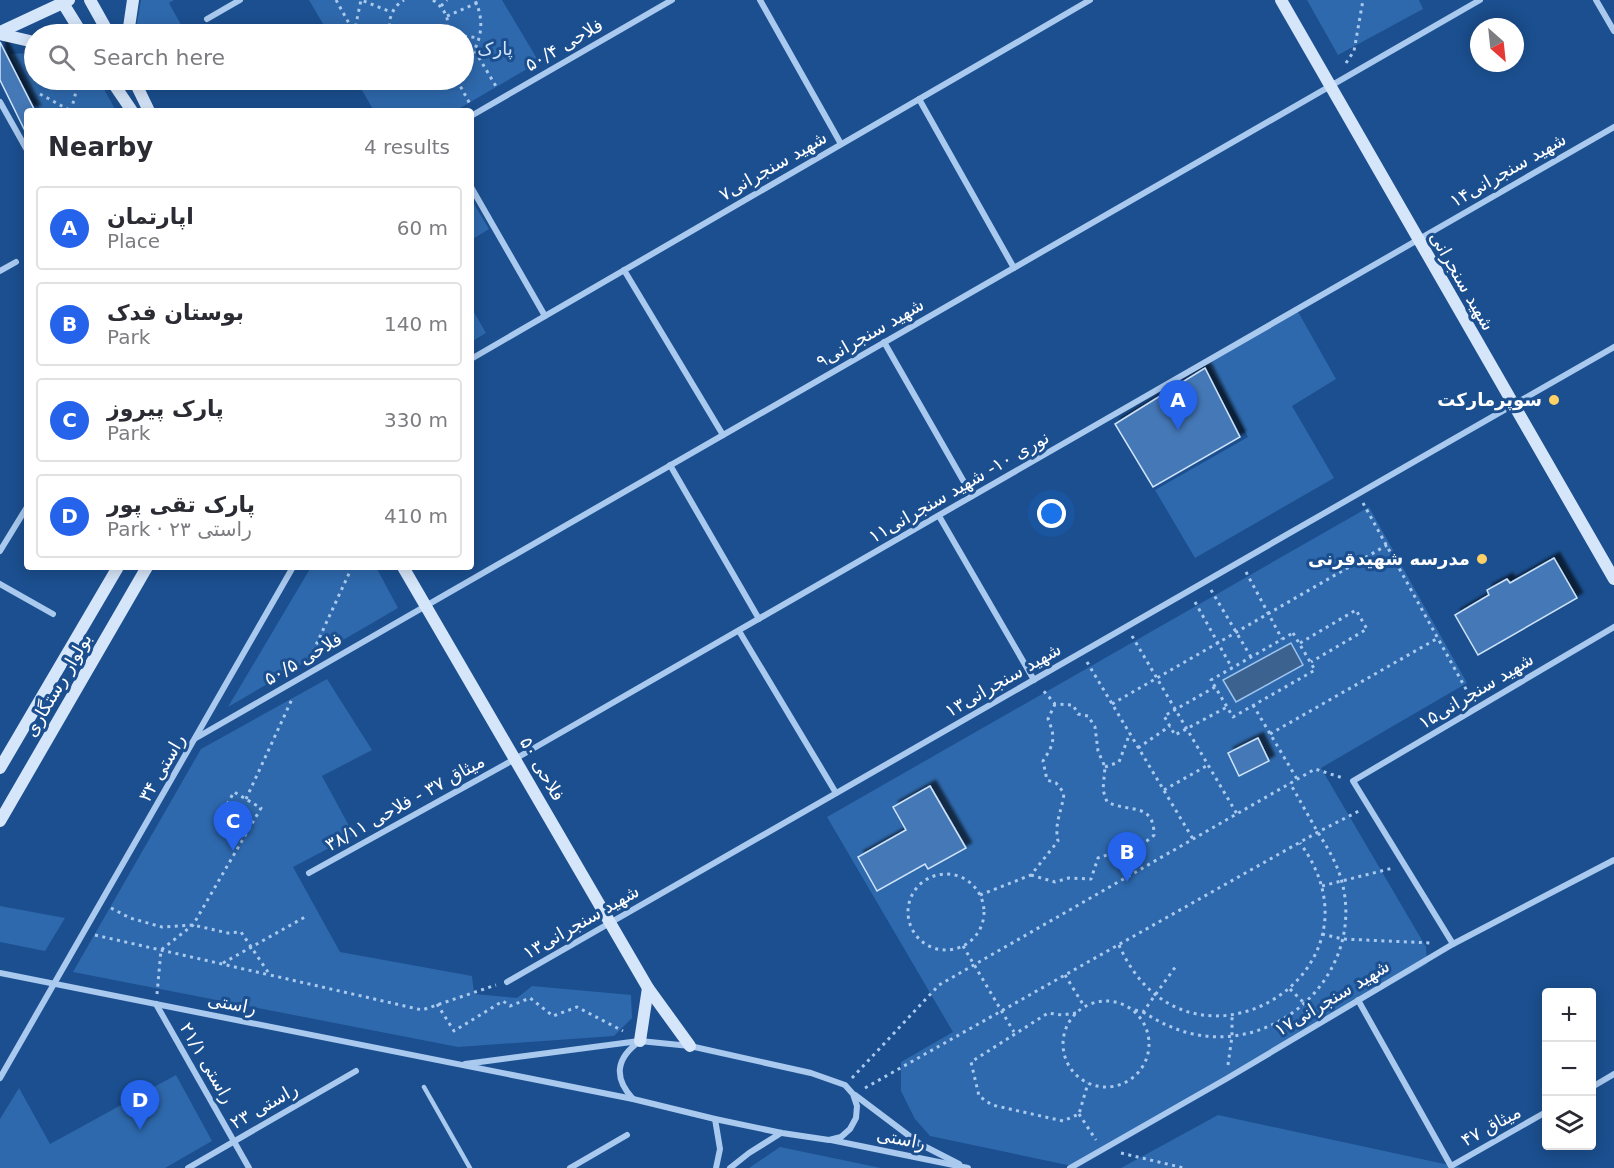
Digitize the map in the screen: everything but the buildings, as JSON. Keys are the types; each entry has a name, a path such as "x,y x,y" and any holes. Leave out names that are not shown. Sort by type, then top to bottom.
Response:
{"street":[{"path":"90,0 103,24"},
{"path":"129,24 133,0"},
{"path":"207,19 240,0"},
{"name":"فلاحی ۵۰/۴","path":"474,114 672,0"},
{"path":"760,0 841,144"},
{"name":"شهید سنجرانی۷","path":"474,357 1090,0"},
{"name":"شهید سنجرانی","path":"1281,0 1612,572"},
{"name":"شهید سنجرانی۹","path":"426,606 1480,0"},
{"path":"1596,0 1614,31"},
{"path":"0,33 64,1 77,24"},
{"path":"0,33 24,39"},
{"path":"118,90 130,108"},
{"path":"139,90 148,108"},
{"path":"919,99 1014,268"},
{"path":"0,102 24,145"},
{"name":"شهید سنجرانی۱۴","path":"1418,240 1614,127"},
{"path":"474,192 545,316"},
{"name":"نوری ۱۰- شهید سنجرانی۱۱","path":"515,759 1418,240"},
{"path":"0,271 16,262"},
{"path":"624,270 723,435"},
{"path":"884,342 972,496"},
{"name":"شهید سنجرانی۱۳","path":"507,982 1614,347"},
{"path":"670,465 759,620"},
{"path":"0,551 24,512"},
{"path":"939,516 1034,680"},
{"name":"بولوار رستگاری","path":"0,768 116,570"},
{"name":"بولوار رستگاری","path":"0,820 145,570"},
{"name":"راستی ۳۴","path":"0,1078 292,570"},
{"name":"فلاحی ۵۰","path":"406,570 648,988 690,1046"},
{"path":"0,584 54,614"},
{"name":"فلاحی ۵۰/۵","path":"196,738 426,606"},
{"name":"شهید سنجرانی۱۵","path":"1353,781 1614,627"},
{"path":"739,631 836,793"},
{"name":"میثاق ۳۷ - فلاحی ۳۸/۱۱","path":"309,873 515,759"},
{"path":"1353,781 1403,866 1453,944"},
{"name":"شهید سنجرانی۱۷","path":"1070,1168 1226,1079 1453,944 1614,860"},
{"name":"راستی","path":"0,973 633,1099 782,1133 829,1140 968,1168"},
{"path":"633,1099 624,1088 620,1075 621,1061 628,1049 640,1041 648,988"},
{"name":"میثاق ۴۷","path":"1358,1000 1451,1166 1542,1114"},
{"name":"راستی ۲۱/۱","path":"156,1004 249,1168"},
{"name":"راستی","path":"459,1065 640,1041 690,1046 811,1073 845,1085 853,1094 920,1144 968,1168"},
{"name":"راستی ۲۳","path":"188,1168 356,1071"},
{"path":"1596,1085 1614,1074"},
{"path":"829,1140 841,1137 850,1129 856,1118 857,1106 853,1094"},
{"path":"715,1119 720,1149 716,1168"},
{"path":"730,1168 749,1153 782,1133"},
{"path":"570,1168 627,1136"}],"lane":[{"path":"424,1087 470,1168"}],"path":[{"path":"336,0 350,24"},
{"path":"356,24 361,0 392,12"},
{"path":"388,24 398,2 404,0"},
{"path":"434,0 447,16 448,24"},
{"path":"441,6 447,0"},
{"path":"1329,86 1354,51 1363,0"},
{"path":"447,16 476,1 481,27 475,51 503,98"},
{"path":"474,37 479,38"},
{"path":"72,108 76,90"},
{"path":"462,90 470,108"},
{"path":"40,94 66,108"},
{"path":"1358,494 1476,708"},
{"path":"1112,704 1387,545"},
{"path":"1240,562 1282,639"},
{"path":"1206,581 1251,657"},
{"path":"1189,591 1232,668"},
{"path":"1300,644 1356,610 1367,629 1311,662"},
{"path":"1126,627 1237,814"},
{"path":"1293,633 1300,644 1315,670 1233,717 1211,680 1293,633"},
{"path":"1270,734 1438,638"},
{"path":"1081,652 1193,839"},
{"path":"1031,875 1055,882 1070,878 1091,879 1098,858 1122,849 1145,845 1154,835 1154,821 1148,814 1135,809 1118,808 1107,802 1103,790 1106,767 1098,751 1095,727 1088,716 1078,714 1073,705 1055,704 1034,680"},
{"path":"1215,687 1164,716 1175,735 1227,707"},
{"path":"980,895 1031,875 1058,841 1055,826 1062,810 1064,793 1056,783 1047,780 1043,761 1051,748 1054,734 1048,719 1055,704"},
{"path":"1253,705 1297,779"},
{"path":"1138,748 1170,726"},
{"path":"1106,767 1119,762 1130,733"},
{"path":"1164,790 1208,765"},
{"path":"845,1085 939,985 974,964 1315,769 1353,781"},
{"path":"1133,1009 1146,1026 1150,1046 1143,1066 1128,1081 1119,1085 1098,1086 1088,1083 1071,1070 1063,1051 1065,1030 1076,1013 1084,1006 1104,1000 1124,1004 1167,1025 1193,1034 1232,1036 1265,1028 1282,1020 1304,1005 1322,984 1332,969 1343,939 1346,917 1342,880 1329,847 1290,783"},
{"path":"156,1004 161,950 193,925 248,831 261,808 234,792 221,815 248,831"},
{"path":"853,1094 1368,806"},
{"path":"1119,945 1133,973 1155,995 1184,1011 1200,1015 1232,1016 1262,1007 1290,989 1310,964 1322,934 1324,910 1322,885 1317,870 1300,842"},
{"path":"1322,885 1403,866"},
{"path":"939,875 958,876 975,887 980,895 984,915 982,924 978,933 963,946 943,950 925,943 912,929 909,919 910,900 921,883 939,875"},
{"path":"102,903 130,918 162,927 193,925 228,933 241,932 270,975"},
{"path":"222,964 305,917"},
{"path":"85,933 422,1010 507,982"},
{"path":"1322,934 1343,939 1453,944"},
{"path":"963,946 1014,1033"},
{"path":"1143,1012 1176,966"},
{"path":"1065,975 1084,1006"},
{"path":"1290,989 1322,1020"},
{"path":"437,1004 453,1031 503,1001 510,1006 530,998 553,1016 577,1007 584,1009 640,1041"},
{"path":"1076,1013 1062,1015 1048,1013 971,1062 979,1096 986,1101 993,1105 1063,1122 1079,1114 1088,1083"},
{"path":"1226,1079 1232,1036 1232,1016"}],"green space":[{"path":"141,0 174,0 169,3 181,24 137,24"},
{"name":"پارک","path":"309,0 502,0 539,62 460,108 372,108 362,90 474,90 474,24 323,24"},
{"path":"1307,0 1419,0 1423,9 1338,55"},
{"path":"24,53 24,80 10,54"},
{"path":"30,90 104,90 114,108 39,108"},
{"path":"474,204 489,229 474,238"},
{"path":"1297,310 1336,379 1292,406 1334,478 1195,558 1155,490 1248,437 1206,360"},
{"path":"474,312 486,333 474,340"},
{"path":"1369,507 1467,683 1321,768 1426,947 1427,964 1072,1166 930,1136 915,1119 901,1091 901,1062 953,1032 827,817"},
{"path":"309,570 378,570 398,608 228,707"},
{"path":"327,679 372,750 322,776 354,835 293,867 340,952 472,976 474,994 517,998 532,986 631,995 632,1018 614,1036 458,1047 73,972 201,749"},
{"path":"0,906 65,918 45,951 0,942"},
{"path":"176,1075 212,1141 165,1168 0,1168 0,1119 19,1088 50,1144"},
{"path":"1218,1115 1463,1168 1121,1168"},
{"path":"780,1147 881,1168 749,1168"}],"shaded area":[{"path":"1291,643 1303,665 1236,702 1223,680"}],"place":[{"name":"سوپرمارکت","path":"1554,400"},
{"name":"اپارتمان","path":"1178,430"},
{"name":"مدرسه شهیدقرنی","path":"1482,559"},
{"name":"پارک پیروز","path":"233,851"},
{"name":"بوستان فدک","path":"1127,882"},
{"name":"پارک تقی پور","path":"140,1130"}]}
